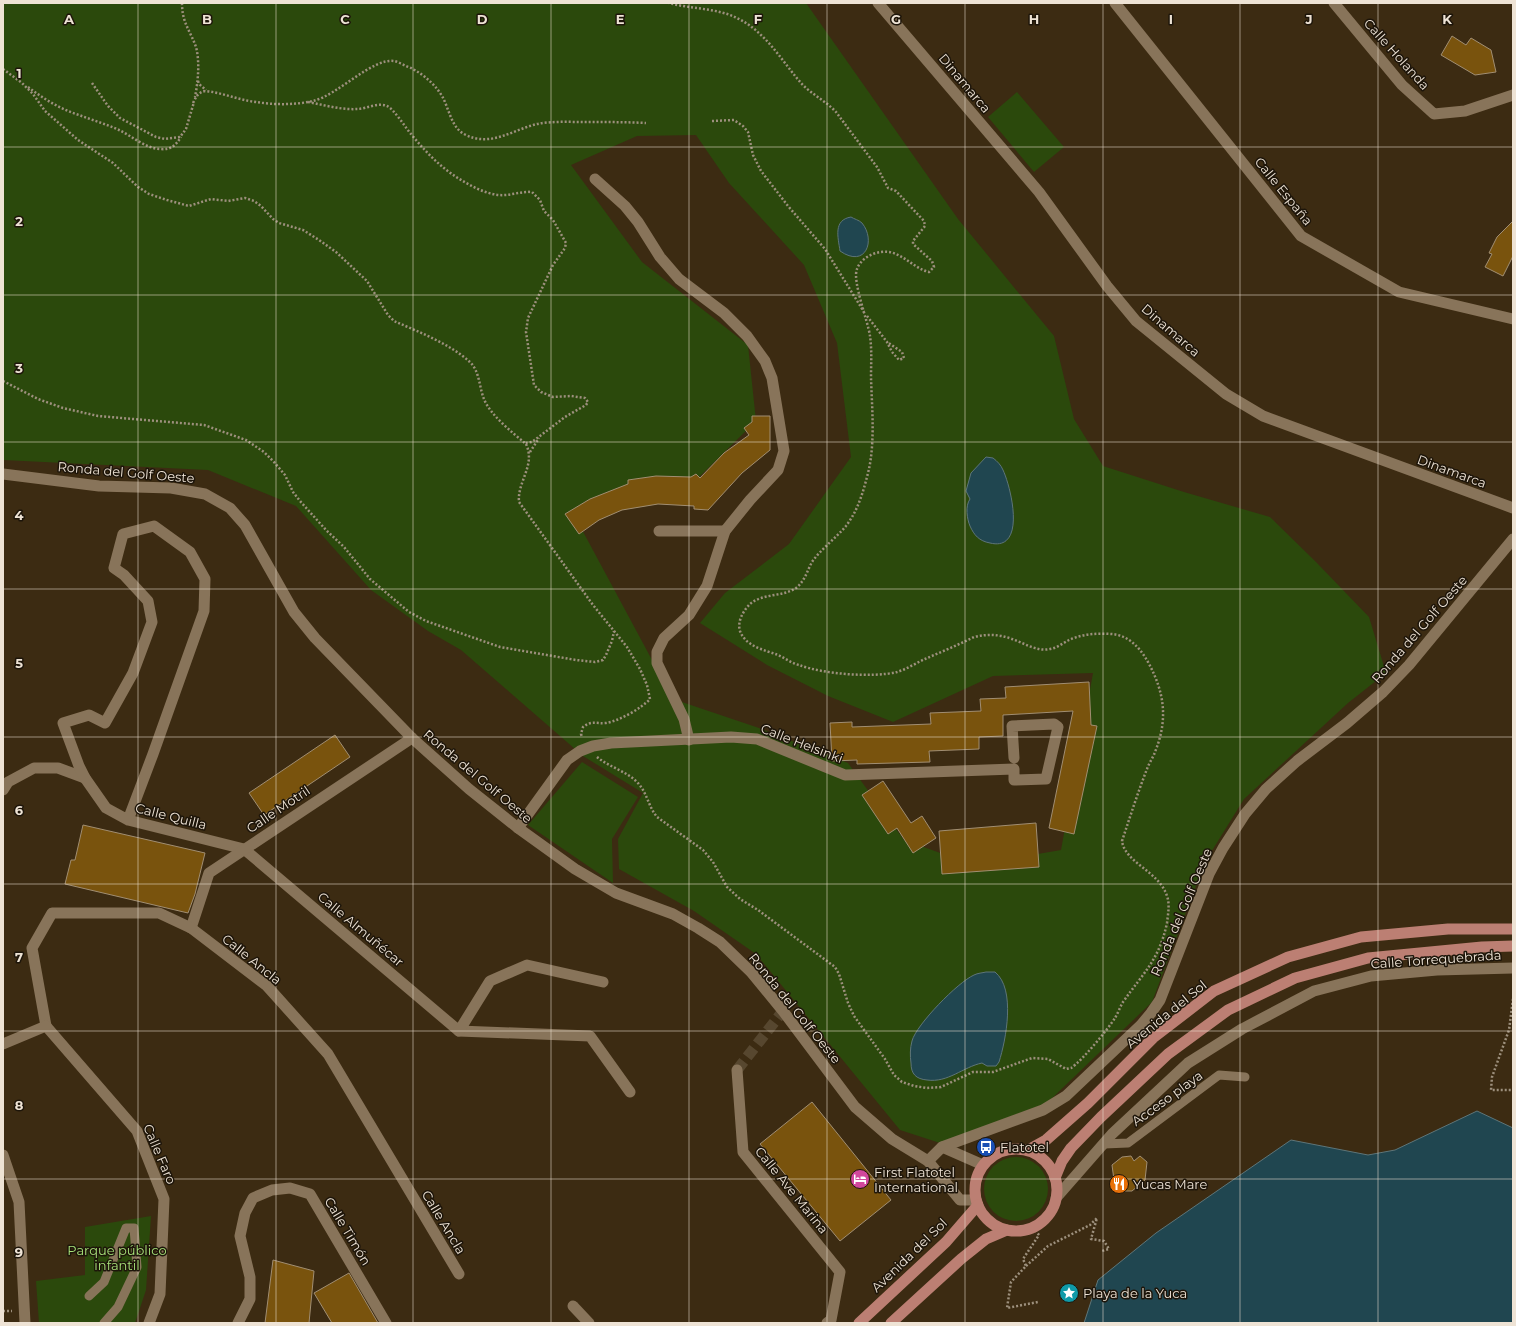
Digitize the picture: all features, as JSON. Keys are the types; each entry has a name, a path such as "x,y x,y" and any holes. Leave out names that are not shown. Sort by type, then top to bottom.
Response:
{"main road":[{"name":"Avenida del Sol","path":"1028,1150 1046,1140 1088,1103 1154,1038 1214,991 1288,957 1361,936 1448,929 1513,929"},
{"path":"1056,1178 1062,1161 1071,1148 1101,1117 1168,1054 1228,1010 1295,978 1368,958 1482,947 1513,946"},
{"path":"1009,1149 1028,1150 1040,1156 1050,1166 1056,1178 1056,1198 1051,1210 1036,1231 1008,1230 995,1225 984,1216 977,1203 976,1182 978,1172 990,1157 1009,1149"},
{"name":"Avenida del Sol","path":"859,1323 946,1242 977,1203"},
{"path":"892,1323 960,1259 986,1239 1008,1230"}],"street":[{"name":"Dinamarca","path":"878,3 1039,192 1107,286 1136,321 1226,394 1263,416 1513,508"},
{"name":"Calle España","path":"1115,3 1301,236 1399,292 1513,319"},
{"name":"Calle Holanda","path":"1334,3 1402,85 1434,114 1465,112 1513,95"},
{"path":"595,179 625,206 638,222 660,257 679,278 724,313 747,336 765,361 772,378 784,451 778,470 750,500 725,531 707,586 689,615 664,638 657,652 657,663 684,719 689,740"},
{"name":"Ronda del Golf Oeste","path":"3,474 99,486 171,488 205,494 230,508 245,525 294,612 315,638 412,738 469,789 518,828 582,873 616,893 673,914 720,942 751,972 787,1016 855,1107 892,1139 928,1161 960,1200 977,1203"},
{"name":"Calle Quilla","path":"128,820 204,611 205,579 190,552 154,526 123,534 114,568 124,575 148,601 152,622 133,673 105,723 89,715 63,723 85,778 106,808 128,820 244,849"},
{"path":"658,531 725,531"},
{"name":"Ronda del Golf Oeste","path":"928,1161 942,1147 1043,1110 1066,1096 1141,1025 1160,1000 1209,874 1223,848 1245,814 1266,789 1297,761 1383,692 1409,665 1513,539"},
{"name":"Calle Helsinki","path":"518,828 568,760 580,751 593,746 611,743 731,737 757,739 845,775 1014,769 1014,780 1020,780 1046,779 1058,728 1054,724 1012,726 1014,758"},
{"name":"Calle Motril","path":"191,928 209,873 412,738"},
{"path":"3,790 8,782 34,768 58,768 85,778"},
{"name":"Calle Almuñécar","path":"244,849 459,1031"},
{"name":"Calle Ancla","path":"46,1026 32,948 52,913 159,913 191,928 267,986 328,1054 459,1274"},
{"path":"603,982 527,965 490,981 459,1031 590,1036 630,1092"},
{"name":"Calle Torrequebrada","path":"1056,1198 1112,1134 1188,1063 1242,1029 1314,990 1371,976 1436,970 1513,968"},
{"path":"3,1044 46,1026"},
{"name":"Calle Faro","path":"46,1026 137,1131 164,1199 160,1294 149,1323"},
{"name":"Calle Ave Marina","path":"736,1070 743,1152 840,1272 831,1322"},
{"name":"Acceso playa","path":"1104,1144 1128,1143 1219,1075 1245,1077"},
{"path":"942,1147 983,1164"},
{"path":"3,1155 19,1202 25,1323"},
{"name":"Calle Timón","path":"238,1323 250,1299 250,1276 240,1236 245,1213 253,1198 272,1190 290,1188 310,1194 386,1323"},
{"path":"90,1296 104,1282 126,1228 134,1228 137,1267 118,1307 104,1323"},
{"path":"573,1306 589,1323"}],"path":[{"path":"3,68 45,100 55,105 119,130 153,149 161,150 170,148 176,144 186,129 193,104 197,78 198,64 196,49 184,23 182,3"},
{"path":"594,754 609,766 636,781 645,792 652,810 657,817 703,850 727,887 740,899 758,910 835,967 840,974 848,1003 854,1016 885,1059 894,1075 902,1082 914,1086 927,1088 941,1087 973,1072 993,1072 1032,1058 1048,1059 1066,1069 1071,1068 1106,1031 1116,1017 1123,1002 1150,966 1160,947 1165,932 1169,913 1168,897 1163,886 1157,878 1128,854 1122,841 1147,767 1155,753 1164,715 1162,697 1157,681 1143,653 1134,643 1113,634 1100,634 1080,636 1050,650 1040,649 1012,638 992,634 974,637 899,671 884,674 860,674 826,671 799,666 778,655 761,650 748,641 740,632 739,622 745,609 755,600 795,589 802,583 812,562 847,525 857,508 868,474 871,461 872,407 870,338 856,278 856,270 869,256 880,252 891,252 903,257 924,271 929,272 934,267 932,261 912,244 925,226 924,221 896,191 888,188 877,167 833,109 802,84 757,30 731,16 669,3"},
{"path":"197,78 199,84 206,90 255,102 279,104 308,102 325,97 340,89 382,62 394,61 422,74 433,84 442,96 453,122 458,129 463,134 473,138 485,140 501,138 537,124 555,122 646,123"},
{"path":"22,83 33,94 45,111 78,140 113,163 134,184 149,194 189,206 211,199 228,201 245,198 254,201 261,206 273,219 279,223 303,230 336,252 367,281 388,315 394,321 452,349 470,363 477,372 484,400 493,413 524,442 529,451 529,455"},
{"path":"92,83 108,106 120,118 156,137 174,139 180,137 186,129"},
{"path":"193,104 198,94 201,91 206,90"},
{"path":"308,102 346,109 357,109 380,105 387,106 393,110 416,141 441,167 454,177 491,194 501,196 525,191 532,192 536,195 544,211 553,220 566,243 565,248 553,265 528,318 526,332 534,385 548,396 579,396 585,398 588,402 586,405 543,433 532,442 524,442"},
{"path":"712,121 734,120 743,126 748,132 753,155 761,171 788,206 825,249 865,314 896,357 900,360 904,358 902,352 886,342"},
{"path":"3,381 38,399 63,408 98,416 204,425 246,440 264,452 274,462 285,475 293,492 300,501 326,530 344,546 370,579 409,612 426,621 500,647 595,662 602,660 606,655 612,641 614,631"},
{"path":"543,433 530,450 527,472 518,494 519,502 627,647 640,669 647,685 650,699 646,704 606,723 588,722 583,727 581,734 583,739"},
{"path":"1513,1000 1508,1030 1492,1077 1491,1090 1513,1090"},
{"path":"1038,1302 1006,1308 1010,1282 1048,1246 1090,1225 1097,1218 1091,1238 1104,1241 1109,1248 1102,1251"},
{"path":"1026,1266 1023,1260 1036,1231"}],"green space":[{"path":"3,3 806,3 958,219 1054,336 1074,419 1103,466 1184,492 1270,517 1369,617 1386,673 1348,703 1244,799 1205,862 1152,1002 1047,1103 940,1143 900,1130 756,954 694,911 619,869 618,839 643,793 583,756 461,650 428,631 371,590 296,506 208,470 3,460","holes":["696,135 729,183 804,265 837,343 851,457 789,544 725,593 700,623 767,665 828,696 893,722 993,676 1093,673 1061,850 974,865 904,840 848,763 759,728 673,699 573,513 695,481 756,421 748,345 642,262 571,165 637,136"]},
{"path":"1017,92 1064,147 1034,172 988,117"},
{"path":"582,762 638,797 612,839 613,883 528,825"},
{"path":"1016,1157 1034,1163 1042,1171 1048,1189 1042,1207 1034,1215 1016,1221 998,1215 990,1207 984,1189 990,1171 998,1163"},
{"name":"Parque público infantil","path":"151,1216 146,1290 135,1323 39,1323 36,1281 85,1275 85,1227"}],"water":[{"path":"851,217 862,223 868,237 866,250 862,255 856,257 849,256 840,251 838,240 839,225 845,219"},
{"path":"986,457 993,458 999,463 1010,490 1013,516 1012,528 1009,538 1002,543 990,543 980,539 975,535 967,516 967,505 970,499 966,491 971,473"},
{"path":"995,972 1001,980 1005,990 1007,1002 1008,1015 999,1062 996,1066 987,1066 982,1063 975,1065 942,1079 927,1080 917,1077 913,1073 910,1058 911,1044 915,1034 929,1015 958,986 978,973"},
{"path":"1477,1111 1513,1128 1513,1323 1084,1323 1098,1280 1156,1233 1291,1140 1368,1155 1395,1150"}],"building":[{"path":"1452,36 1466,45 1471,38 1491,50 1496,72 1475,75 1441,55"},
{"path":"1513,221 1513,256 1503,276 1485,267 1492,254 1489,253 1497,237"},
{"path":"752,416 770,416 770,450 742,473 708,510 694,509 694,506 658,504 622,510 599,520 579,534 565,514 590,499 628,484 628,480 656,476 691,477 696,474 700,478 724,453 749,435 744,428 752,422"},
{"path":"1089,682 1091,725 1097,726 1074,834 1049,828 1073,711 1003,715 1003,736 979,737 979,749 929,751 930,762 857,764 857,760 832,761 830,723 852,722 852,727 931,724 930,713 981,711 980,699 1006,698 1005,687"},
{"path":"335,735 350,757 264,815 249,793"},
{"path":"883,781 911,823 922,816 936,838 913,853 897,828 888,834 862,795"},
{"path":"1036,823 1039,867 942,874 939,831"},
{"path":"83,825 205,853 195,894 188,913 65,884 71,860 75,860"},
{"path":"812,1102 891,1200 840,1241 760,1144"},
{"path":"1131,1156 1134,1161 1140,1156 1147,1162 1145,1180 1132,1191 1116,1191 1111,1185 1114,1180 1112,1165 1122,1157"},
{"path":"273,1260 314,1271 309,1323 265,1323"},
{"path":"349,1273 378,1323 332,1323 314,1293"}],"tunnel":[{"path":"737,1070 783,1011"}],"place":[{"name":"Flatotel","path":"986,1147"},
{"name":"First Flatotel International","path":"860,1179"},
{"name":"Yucas Mare","path":"1119,1184"},
{"name":"Playa de la Yuca","path":"1069,1293"}]}
